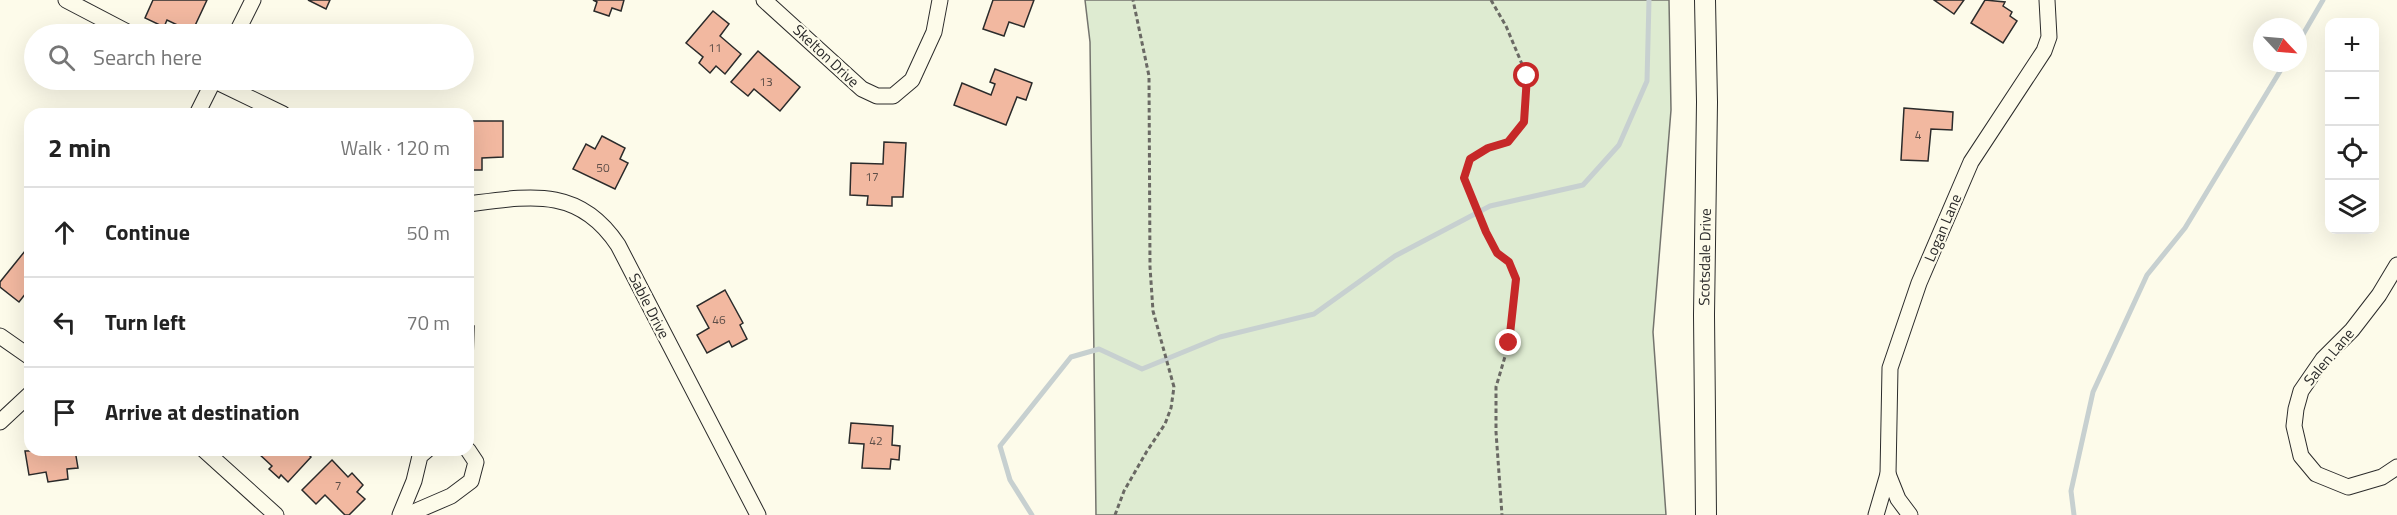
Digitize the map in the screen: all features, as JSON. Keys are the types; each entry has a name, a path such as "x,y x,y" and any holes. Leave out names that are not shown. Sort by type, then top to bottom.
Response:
{"street":[{"path":"66,0 112,24"},
{"path":"241,24 253,0"},
{"name":"Skelton Drive","path":"764,0 862,90 877,96 893,96 912,80 934,32 940,0"},
{"name":"Scotsdale Drive","path":"1705,0 1707,102 1704,315 1706,515"},
{"name":"Logan Lane","path":"1876,515 1888,474 1890,377 1899,337 1918,283 1971,162 2044,51 2049,37 2046,0"},
{"path":"200,108 209,90"},
{"path":"234,90 271,108"},
{"name":"Sable Drive","path":"474,203 524,198 561,201 578,206 608,229 758,515"},
{"name":"Salen Lane","path":"2397,265 2379,295 2352,330 2323,359 2301,391 2294,426 2301,456 2316,474 2326,479 2348,487 2382,477 2397,467"},
{"path":"0,336 24,353"},
{"path":"0,422 24,400"},
{"path":"211,456 276,515"},
{"path":"400,515 414,481 420,456"},
{"path":"407,515 451,496 471,481 476,462 472,456"},
{"name":"Logan Lane","path":"1888,474 1898,499 1910,515"}],"path":[{"path":"1115,515 1124,491 1147,450 1166,424 1174,387 1153,311 1150,267 1149,76 1133,0"},
{"path":"1491,0 1506,26 1527,76 1524,122 1508,142 1488,148 1470,159 1464,178 1486,232 1497,253 1509,262 1516,279 1509,343 1496,387 1496,432 1502,515"}],"green space":[{"path":"1085,0 1669,0 1671,110 1653,332 1666,515 1096,515 1090,42"}],"building":[{"path":"153,0 207,0 196,24 175,24 167,20 165,24 158,24 145,18"},
{"path":"308,0 330,0 326,9"},
{"path":"593,0 624,0 621,11 612,8 609,16 594,11 597,2"},
{"path":"993,0 1034,0 1024,27 1009,22 1004,36 983,29"},
{"path":"1934,0 1964,0 1954,14"},
{"path":"1985,0 2005,2 2003,6 2012,12 2010,16 2017,21 2003,43 1971,23"},
{"path":"713,11 729,24 720,36 741,54 725,74 716,66 710,73 699,63 703,57 686,43"},
{"path":"758,51 800,87 780,111 754,89 748,96 731,82"},
{"path":"995,69 1032,83 1026,100 1017,97 1006,125 954,105 962,83 991,95 995,84 990,82"},
{"path":"1904,108 1953,112 1952,130 1931,129 1928,161 1901,160"},
{"path":"474,121 503,121 503,157 482,158 482,170 474,170"},
{"path":"602,136 625,148 620,159 628,163 615,189 573,169 586,144 595,149"},
{"path":"884,142 906,143 903,197 892,197 892,206 867,205 868,196 850,195 851,163 883,164"},
{"path":"24,252 24,296 19,302 0,287 0,282"},
{"path":"725,290 743,323 740,325 747,339 732,347 729,341 707,353 697,335 709,328 697,306"},
{"path":"851,423 893,426 892,445 900,446 899,460 891,459 890,469 862,468 864,444 849,443"},
{"path":"26,456 76,456 78,468 67,469 68,479 48,482 46,472 29,475"},
{"path":"261,456 311,457 288,482 281,475 279,478 269,469 272,466"},
{"path":"332,460 348,477 352,473 363,485 357,492 365,499 349,515 345,515 325,495 316,504 302,490"}],"waterway":[{"path":"1032,515 1010,480 1000,446 1071,357 1099,349 1142,369 1220,337 1314,314 1395,256 1490,206 1583,185 1619,145 1647,81 1649,0"},
{"path":"2307,28 2323,0"},
{"path":"2074,515 2071,491 2093,392 2147,275 2185,228 2280,72"}],"route":[{"path":"1509,343 1516,279 1509,262 1497,253 1486,232 1464,178 1470,159 1488,148 1508,142 1524,122 1527,76"}]}
